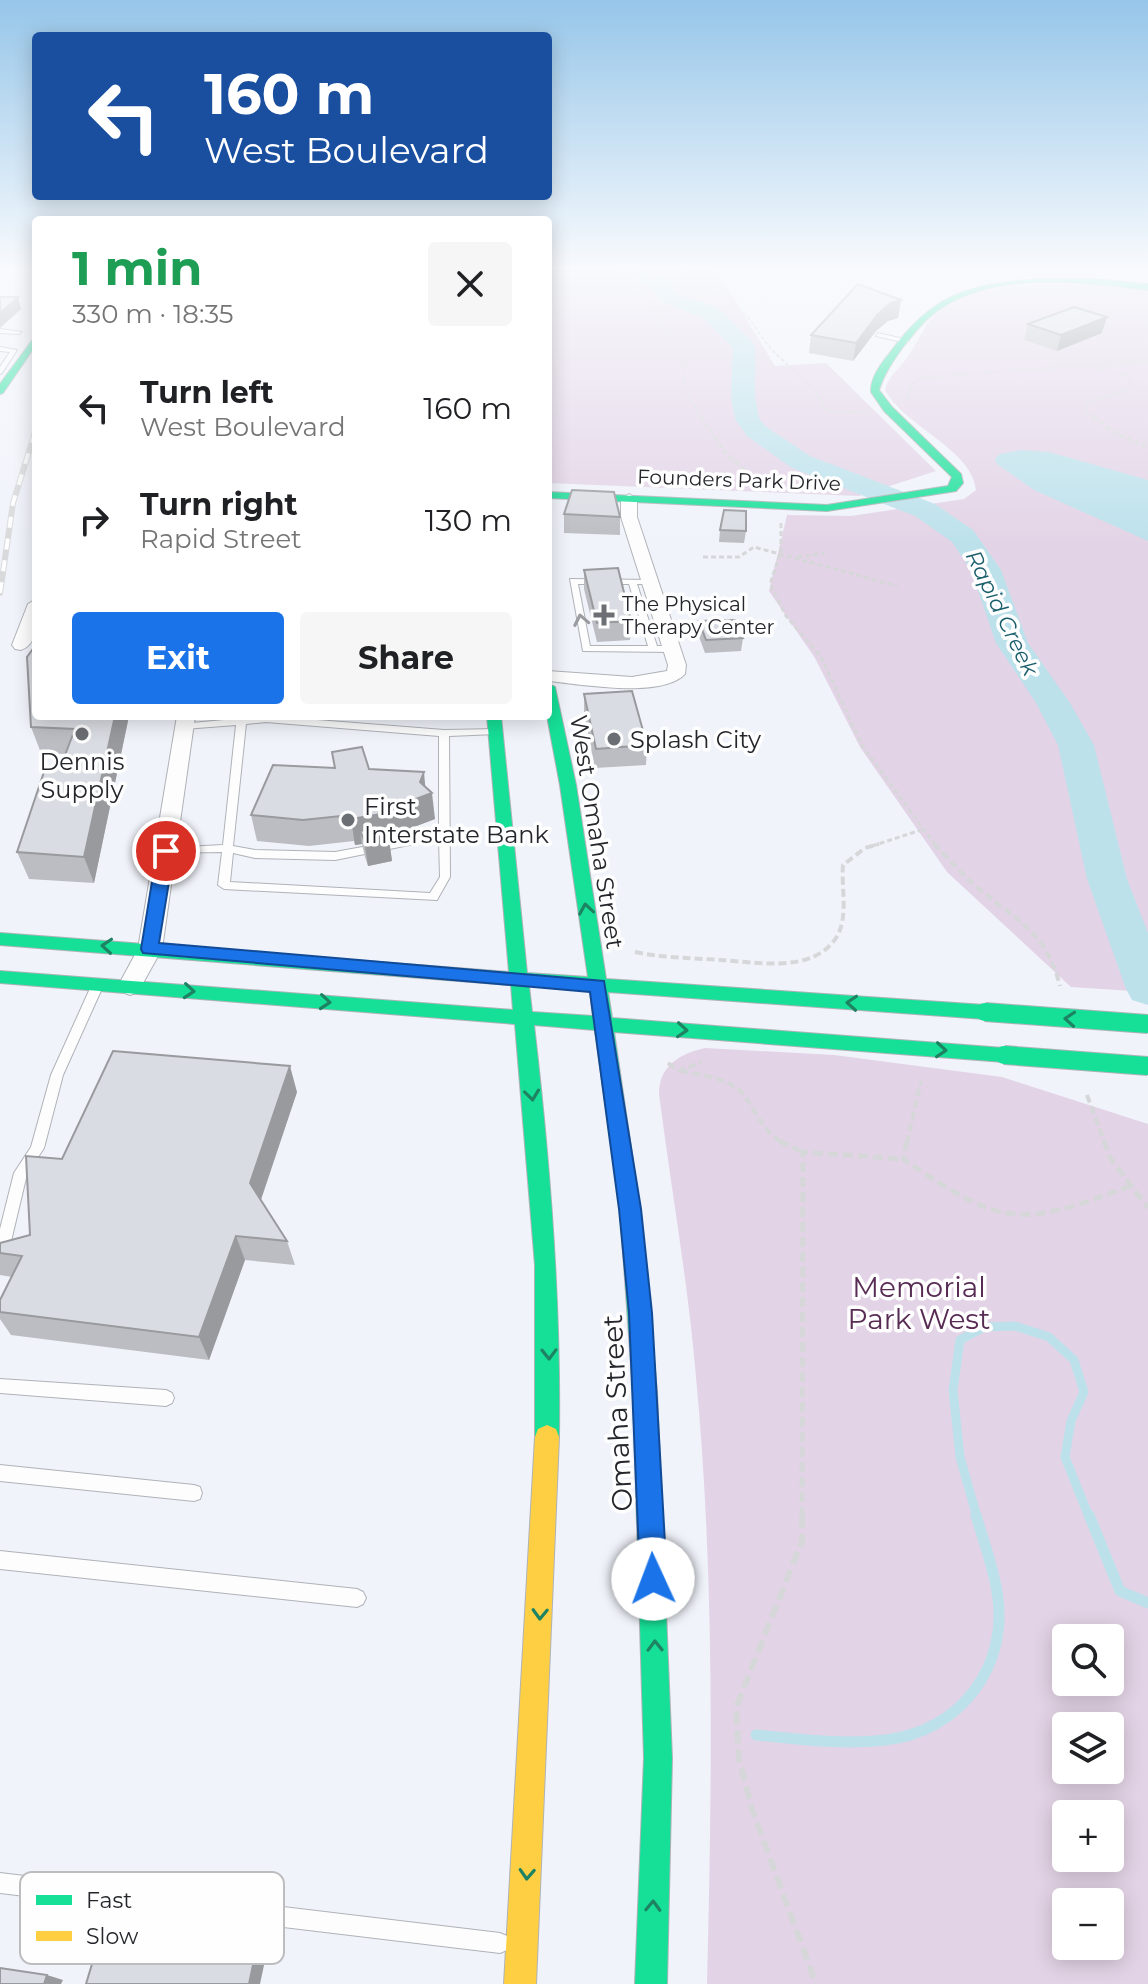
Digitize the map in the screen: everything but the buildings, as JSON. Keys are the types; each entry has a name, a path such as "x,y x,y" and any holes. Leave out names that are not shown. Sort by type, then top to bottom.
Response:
{"main road":[{"path":"0,391 6,361"},
{"path":"888,409 877,396 874,384 891,361"},
{"name":"Founders Park Drive","path":"552,495 845,506 952,489 957,483 957,476 888,409"},
{"name":"West Omaha Street","path":"552,707 568,785 598,986"},
{"path":"495,724 523,1018 541,1165 547,1253 549,1376 520,1984"},
{"path":"0,939 598,986 1148,1024"},
{"path":"0,977 1148,1066"},
{"name":"Omaha Street","path":"598,986 630,1209 646,1408 658,1758 651,1984"}],"street":[{"path":"552,676 649,681 667,679 676,674 672,649 641,582 629,517 629,499"},
{"path":"0,644 28,646 32,625"},
{"path":"130,986 150,949 185,721"}],"lane":[{"path":"653,649 641,582 573,581 586,649 653,649 672,649"},
{"path":"185,721 258,720"},
{"path":"279,720 444,733 495,724"},
{"path":"241,722 224,885 433,897 445,877 444,733"},
{"path":"166,851 228,848 255,854 335,856 445,835"},
{"path":"0,1258 21,1173 37,1148 57,1075 98,984"},
{"path":"0,1386 166,1398"},
{"path":"0,1473 194,1493"},
{"path":"0,1560 357,1598"},
{"path":"0,1883 20,1885"},
{"path":"284,1917 523,1946"}],"path":[{"path":"683,361 685,391 727,455 754,480 776,493 780,506 780,555 771,581 786,616 821,657 863,747 921,830 976,886 1037,935 1053,958 1061,987"},
{"path":"783,361 816,392 826,410 837,413 904,407 910,386 919,379 1148,361"},
{"path":"1076,365 1102,367 1127,376 1132,382 1130,388 1089,401 1084,404 1084,411 1117,434 1148,447"},
{"path":"703,557 739,557 754,547 897,586"},
{"path":"794,557 825,553"},
{"path":"635,952 677,959 772,963 803,959 821,952 836,939 841,926 843,865 865,848 921,830"},
{"path":"679,1071 717,1079 739,1090 762,1127 779,1141 803,1152 903,1159 961,1197 1009,1215 1047,1212 1130,1186"},
{"path":"903,1159 921,1081"},
{"path":"1086,1093 1103,1145 1148,1208"},
{"path":"803,1152 802,1541 736,1708 739,1759 752,1809 816,1984"}],"green space":[{"path":"552,361 772,361 775,366 826,363 936,471 859,496 552,483"},
{"path":"906,361 1148,361 1148,992 1071,987 947,872 860,747 815,658 769,591 787,515 851,516 964,499 976,490 972,475 963,462 894,403 885,390 889,380"},
{"name":"Memorial Park West","path":"705,1048 834,1055 1002,1077 1148,1124 1148,1984 707,1984 711,1756 709,1605 702,1453 693,1341 659,1094 663,1076 679,1058"}],"water":[{"path":"1021,450 1049,452 1148,480 1148,541 1034,490 997,464 995,459 1000,454"}],"waterway":[{"name":"Rapid Creek","path":"744,361 743,397 747,419 756,431 801,462 925,510 963,536 986,570 1012,643 1053,703 1076,745 1107,879 1148,989"},
{"path":"977,1517 960,1457 953,1390 960,1340 984,1327 1015,1326 1049,1337 1074,1360 1084,1392 1071,1421 1065,1457 1089,1517"},
{"path":"756,1735 837,1742 885,1740 936,1724 957,1709 974,1691 987,1669 996,1645 999,1619 995,1582 976,1515"},
{"path":"1089,1515 1120,1591 1148,1603"}],"railway":[{"path":"0,593 13,503 32,442"}],"traffic: fast":[{"path":"0,391 21,361"},
{"path":"552,495 827,508 952,489 957,483 957,476 888,409 874,390 889,361"},
{"path":"552,707 568,785 598,986"},
{"path":"0,939 519,979 494,720"},
{"path":"0,977 604,1024"},
{"path":"547,1437 546,1265 519,979 985,1012"},
{"path":"598,986 630,1209 645,1392 658,1758 651,1984"},
{"path":"985,1012 1148,1024"},
{"path":"604,1024 1004,1055"},
{"path":"1004,1055 1148,1066"}],"traffic: slow":[{"path":"520,1984 547,1437"}],"place":[{"name":"The Physical Therapy Center","path":"604,615"},
{"name":"Dennis Supply","path":"82,734"},
{"name":"Splash City","path":"614,739"},
{"name":"First Interstate Bank","path":"348,820"}],"route":[{"path":"166,851 150,949 598,986 630,1209 641,1313 653,1579"}]}
